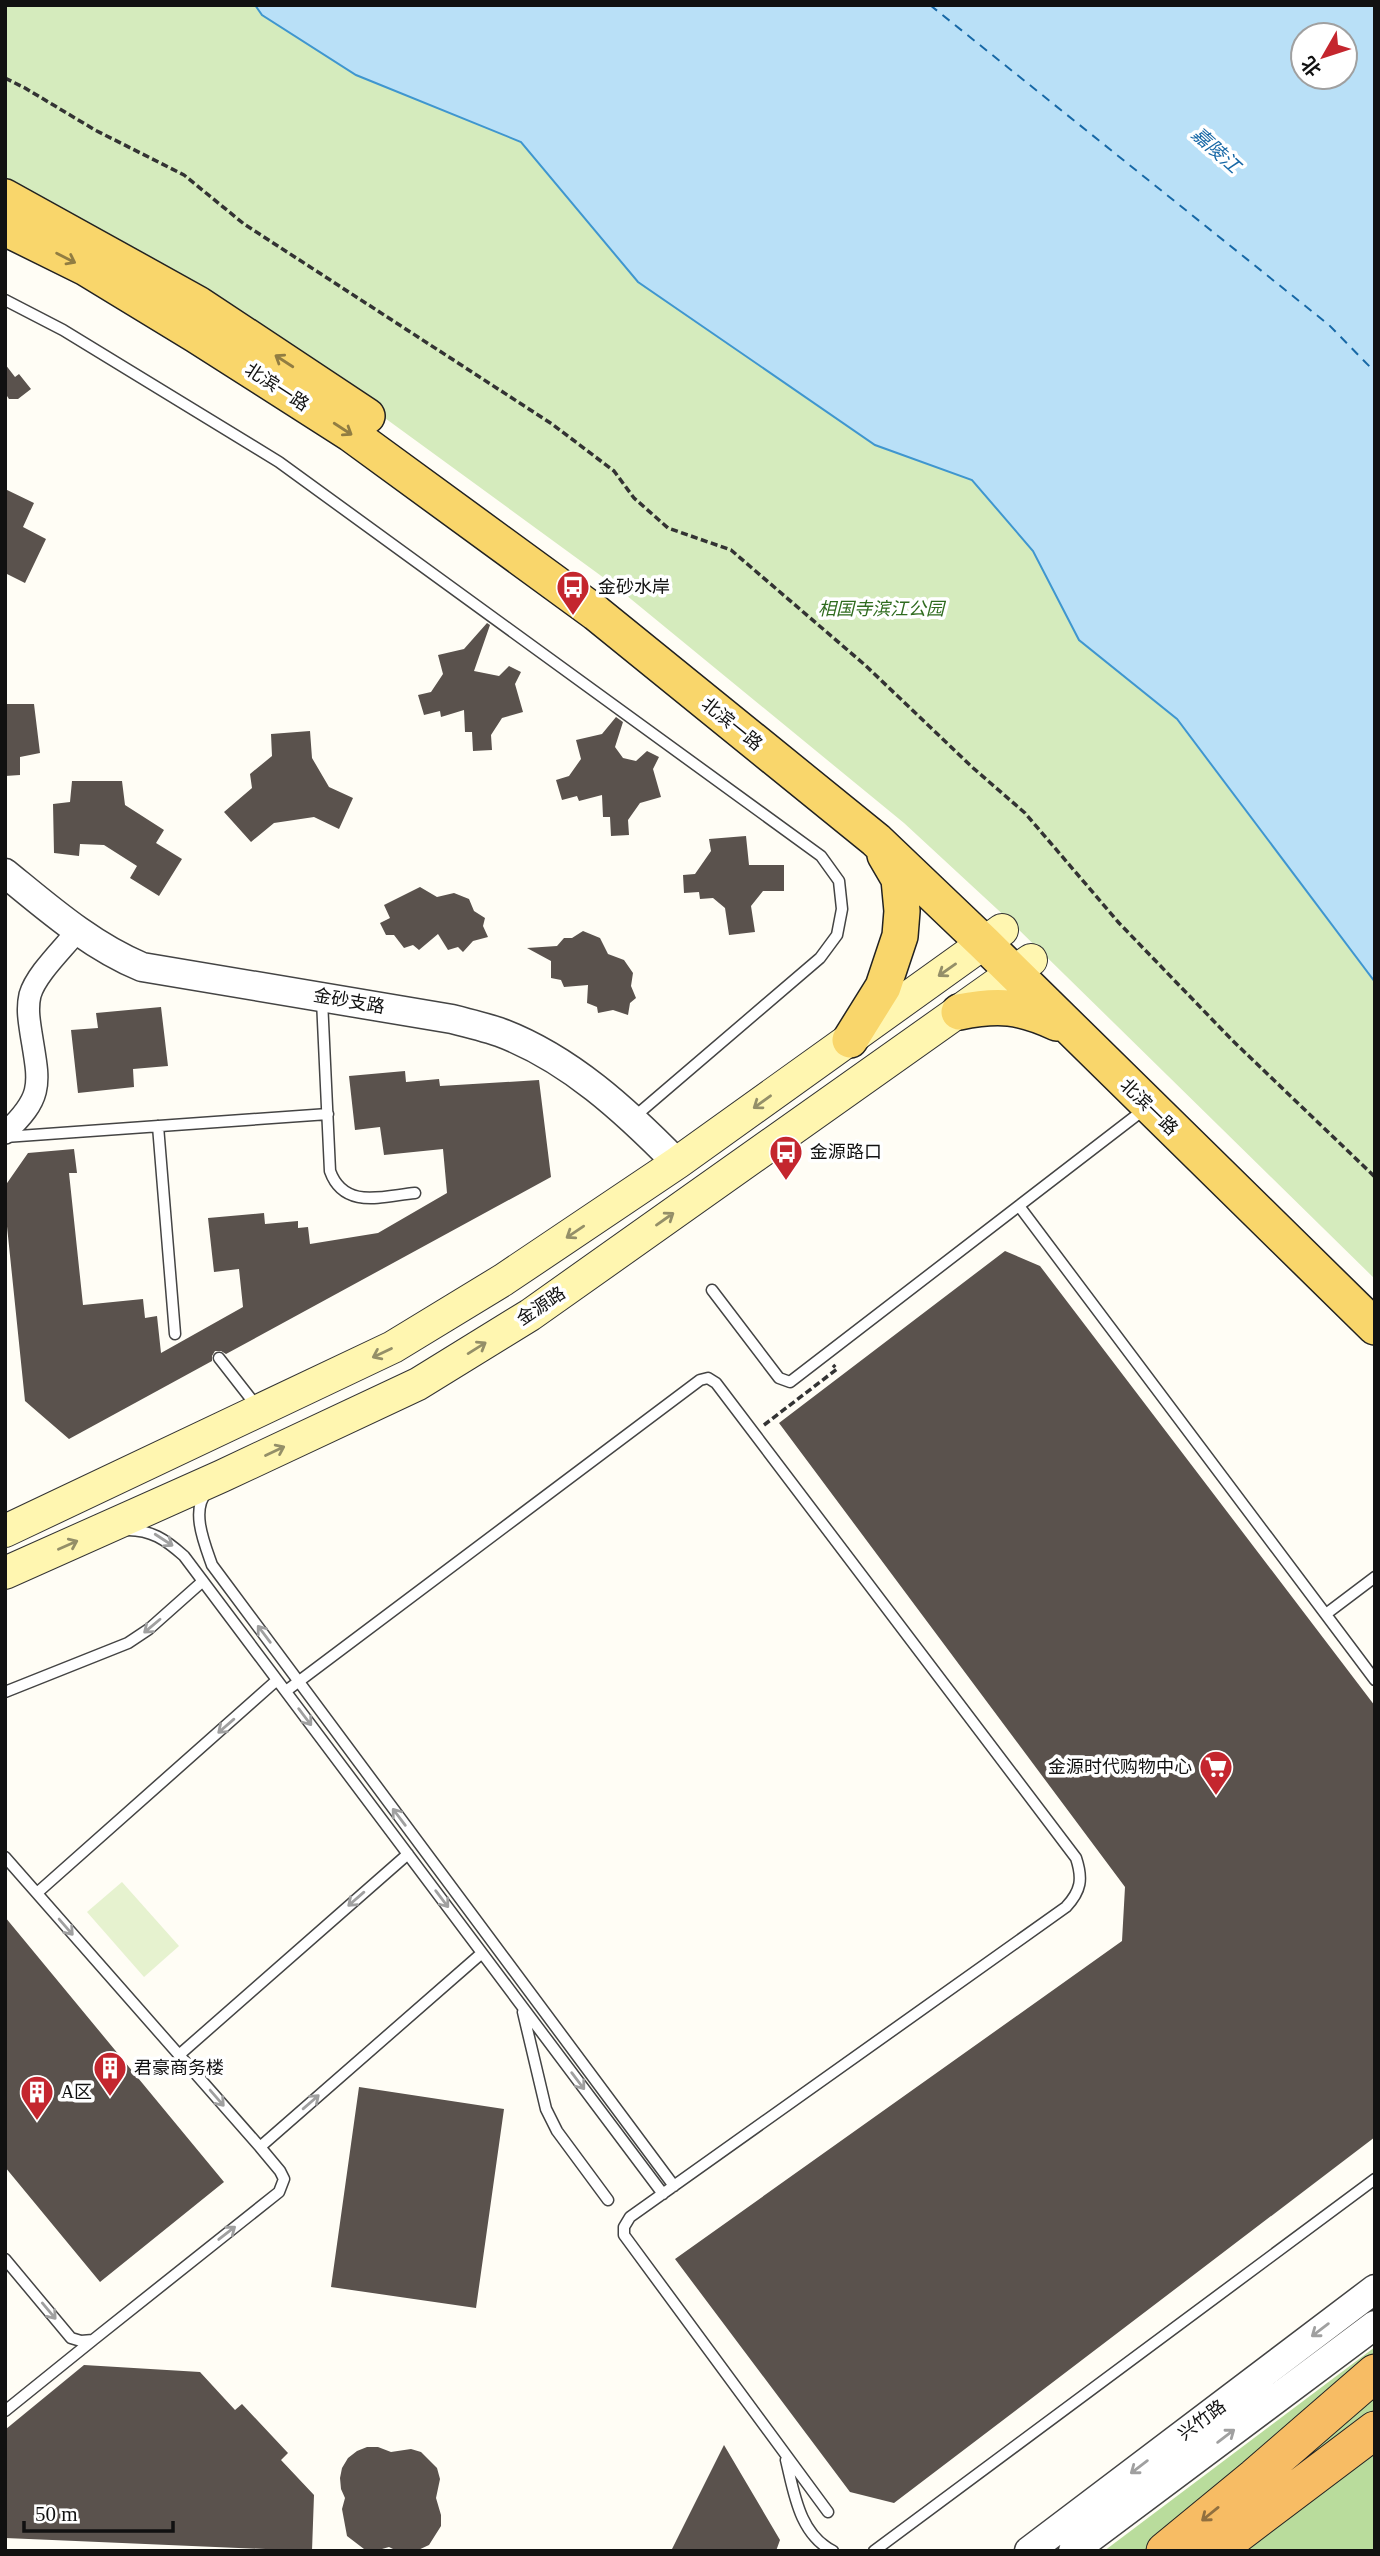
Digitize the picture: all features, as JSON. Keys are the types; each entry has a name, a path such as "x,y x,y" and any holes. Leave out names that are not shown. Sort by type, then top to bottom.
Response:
{"highway":[{"path":"1166,2551 1375,2373"},
{"path":"1255,2477 1367,2426"},
{"path":"1215,2551 1367,2426"},
{"path":"1250,2551 1286,2521 1375,2459"}],"main road":[{"name":"北滨一路","path":"5,197 198,304 362,412 609,595 891,827 1022,966 1118,1049 1375,1296"},
{"name":"北滨一路","path":"5,228 86,268 351,434 596,613 993,937"},
{"path":"850,1040 883,987 900,936 902,911 899,879 876,840"},
{"path":"5,1531 393,1347 503,1280 677,1163 993,937"},
{"name":"北滨一路","path":"1022,966 1070,1029 1375,1327"},
{"name":"金源路","path":"5,1573 418,1384 530,1315 1022,966"},
{"path":"959,1012 989,1006 1014,1007 1070,1029"},
{"path":"850,1040 863,1039 877,1052 875,1066 868,1076"}],"street":[{"name":"金砂支路","path":"7,875 115,956 142,967 452,1019 499,1032 541,1052 586,1082 633,1118 677,1163"},
{"path":"5,1135 34,1101 39,1079 28,1011 31,993 39,978 78,930"},
{"name":"兴竹路","path":"1029,2551 1375,2289"},
{"name":"兴竹路","path":"1073,2551 1375,2325"}],"lane":[{"path":"5,300 62,330 279,462 821,856 839,881 842,909 836,935 820,958 633,1118"},
{"path":"322,997 330,1171 334,1183 354,1198 415,1194"},
{"path":"712,1290 779,1378 790,1382 1149,1107"},
{"path":"5,1135 328,1114"},
{"path":"158,1126 175,1334"},
{"path":"1019,1206 1375,1680"},
{"path":"219,1358 260,1410"},
{"path":"286,1691 700,1380 708,1378 716,1383 1076,1858 1081,1885 1066,1907 630,2217 624,2227 624,2235 828,2512"},
{"path":"222,1476 202,1497 200,1512 202,1537 212,1565 674,2186"},
{"path":"98,1532 138,1530 160,1535 184,1556 663,2194"},
{"path":"1326,1614 1375,1577"},
{"path":"5,1692 128,1643 149,1629 203,1581"},
{"path":"37,1893 277,1680"},
{"path":"179,2055 408,1854"},
{"path":"5,1857 260,2147 284,2179 279,2192 5,2411"},
{"path":"260,2147 482,1953"},
{"path":"514,1971 546,2109 557,2131 608,2200"},
{"path":"874,2551 1375,2179"},
{"path":"5,2259 71,2338 93,2340"},
{"path":"785,2454 802,2518 824,2546 833,2551"}],"path":[{"path":"5,78 95,130 184,175 244,224 552,424 614,471 634,498 667,528 731,550 865,665 1024,813 1119,923 1232,1040 1375,1177"},
{"path":"775,1417 837,1369"}],"green space":[{"name":"相国寺滨江公园","path":"5,5 255,5 262,15 356,75 521,142 638,282 875,445 972,480 1033,551 1079,640 1176,719 1375,983 1375,1279 1010,921 904,823 615,586 367,405 5,183"},
{"path":"122,1882 179,1946 144,1977 87,1912"},
{"path":"1375,2347 1375,2551 1104,2551"}],"water":[{"name":"嘉陵江","path":"255,5 1375,5 1375,982 1177,719 1079,640 1033,551 972,480 875,445 638,282 521,142 356,75 262,15"}],"building":[{"path":"5,364 15,377 19,374 31,389 18,399 9,399 5,393"},
{"path":"5,489 34,503 23,527 46,539 25,583 5,573"},
{"path":"487,623 490,625 474,671 499,676 509,666 521,672 515,684 523,712 502,718 491,735 492,750 473,751 472,732 465,732 464,710 441,717 440,711 424,715 418,695 431,692 443,674 438,655 464,649"},
{"path":"5,704 34,704 40,753 20,757 20,775 5,776"},
{"path":"616,717 623,722 615,747 623,758 636,761 647,751 659,757 653,769 661,797 640,803 628,820 629,835 611,836 610,817 603,817 602,795 579,801 577,796 562,800 556,780 569,776 581,759 576,740 602,734"},
{"path":"310,731 312,758 329,787 353,798 339,829 314,817 274,823 251,842 224,812 252,788 250,774 272,756 271,734"},
{"path":"72,781 122,781 125,805 164,830 156,843 182,859 159,896 130,878 137,866 104,845 80,844 79,856 54,853 53,804 70,802"},
{"path":"746,836 749,865 784,865 784,891 763,891 751,906 755,932 729,935 725,908 713,898 700,899 699,892 684,893 683,875 695,874 711,851 709,839"},
{"path":"420,887 437,897 454,893 469,899 474,911 485,918 483,926 488,937 473,941 463,952 458,947 448,950 438,934 419,950 413,945 404,948 394,935 386,935 380,923 390,918 384,905"},
{"path":"583,931 600,938 608,954 624,960 633,973 631,986 636,998 630,1003 628,1015 613,1010 598,1013 597,1007 587,1003 588,985 564,987 561,980 551,978 551,961 527,948 557,946 564,938 572,938"},
{"path":"161,1007 168,1066 133,1069 134,1087 78,1093 71,1030 98,1028 96,1013"},
{"path":"405,1071 406,1082 439,1079 440,1086 539,1080 551,1177 226,1354 215,1351 212,1361 69,1439 25,1401 5,1186 28,1153 74,1149 77,1173 69,1173 83,1305 143,1299 145,1318 157,1316 161,1353 243,1307 239,1269 214,1272 208,1218 264,1213 265,1224 298,1221 298,1228 308,1227 310,1244 378,1233 447,1193 443,1149 384,1155 380,1127 355,1130 349,1076"},
{"name":"金源时代购物中心","path":"1005,1251 1040,1266 1375,1706 1375,2137 894,2503 850,2492 675,2259 1122,1941 1125,1887 779,1423"},
{"name":"君豪商务楼","path":"5,1917 224,2182 100,2282 5,2167"},
{"path":"359,2087 504,2109 476,2308 331,2287"},
{"path":"84,2365 200,2372 235,2410 242,2404 288,2453 281,2460 314,2495 312,2551 5,2538 6,2429"},
{"path":"724,2445 780,2540 776,2551 671,2551"},
{"path":"367,2447 378,2447 391,2452 411,2449 421,2452 437,2468 440,2479 436,2498 441,2526 429,2545 416,2551 397,2551 389,2547 375,2551 364,2549 347,2536 342,2509 345,2498 341,2489 342,2468 348,2458"}],"ferry route":[{"path":"930,5 1329,325 1375,372"}],"place":[{"name":"金砂水岸","path":"573,617"},
{"name":"金源路口","path":"786,1182"},
{"name":"金源时代购物中心","path":"1216,1797"},
{"name":"君豪商务楼","path":"110,2098"},
{"name":"A区","path":"37,2122"}]}
